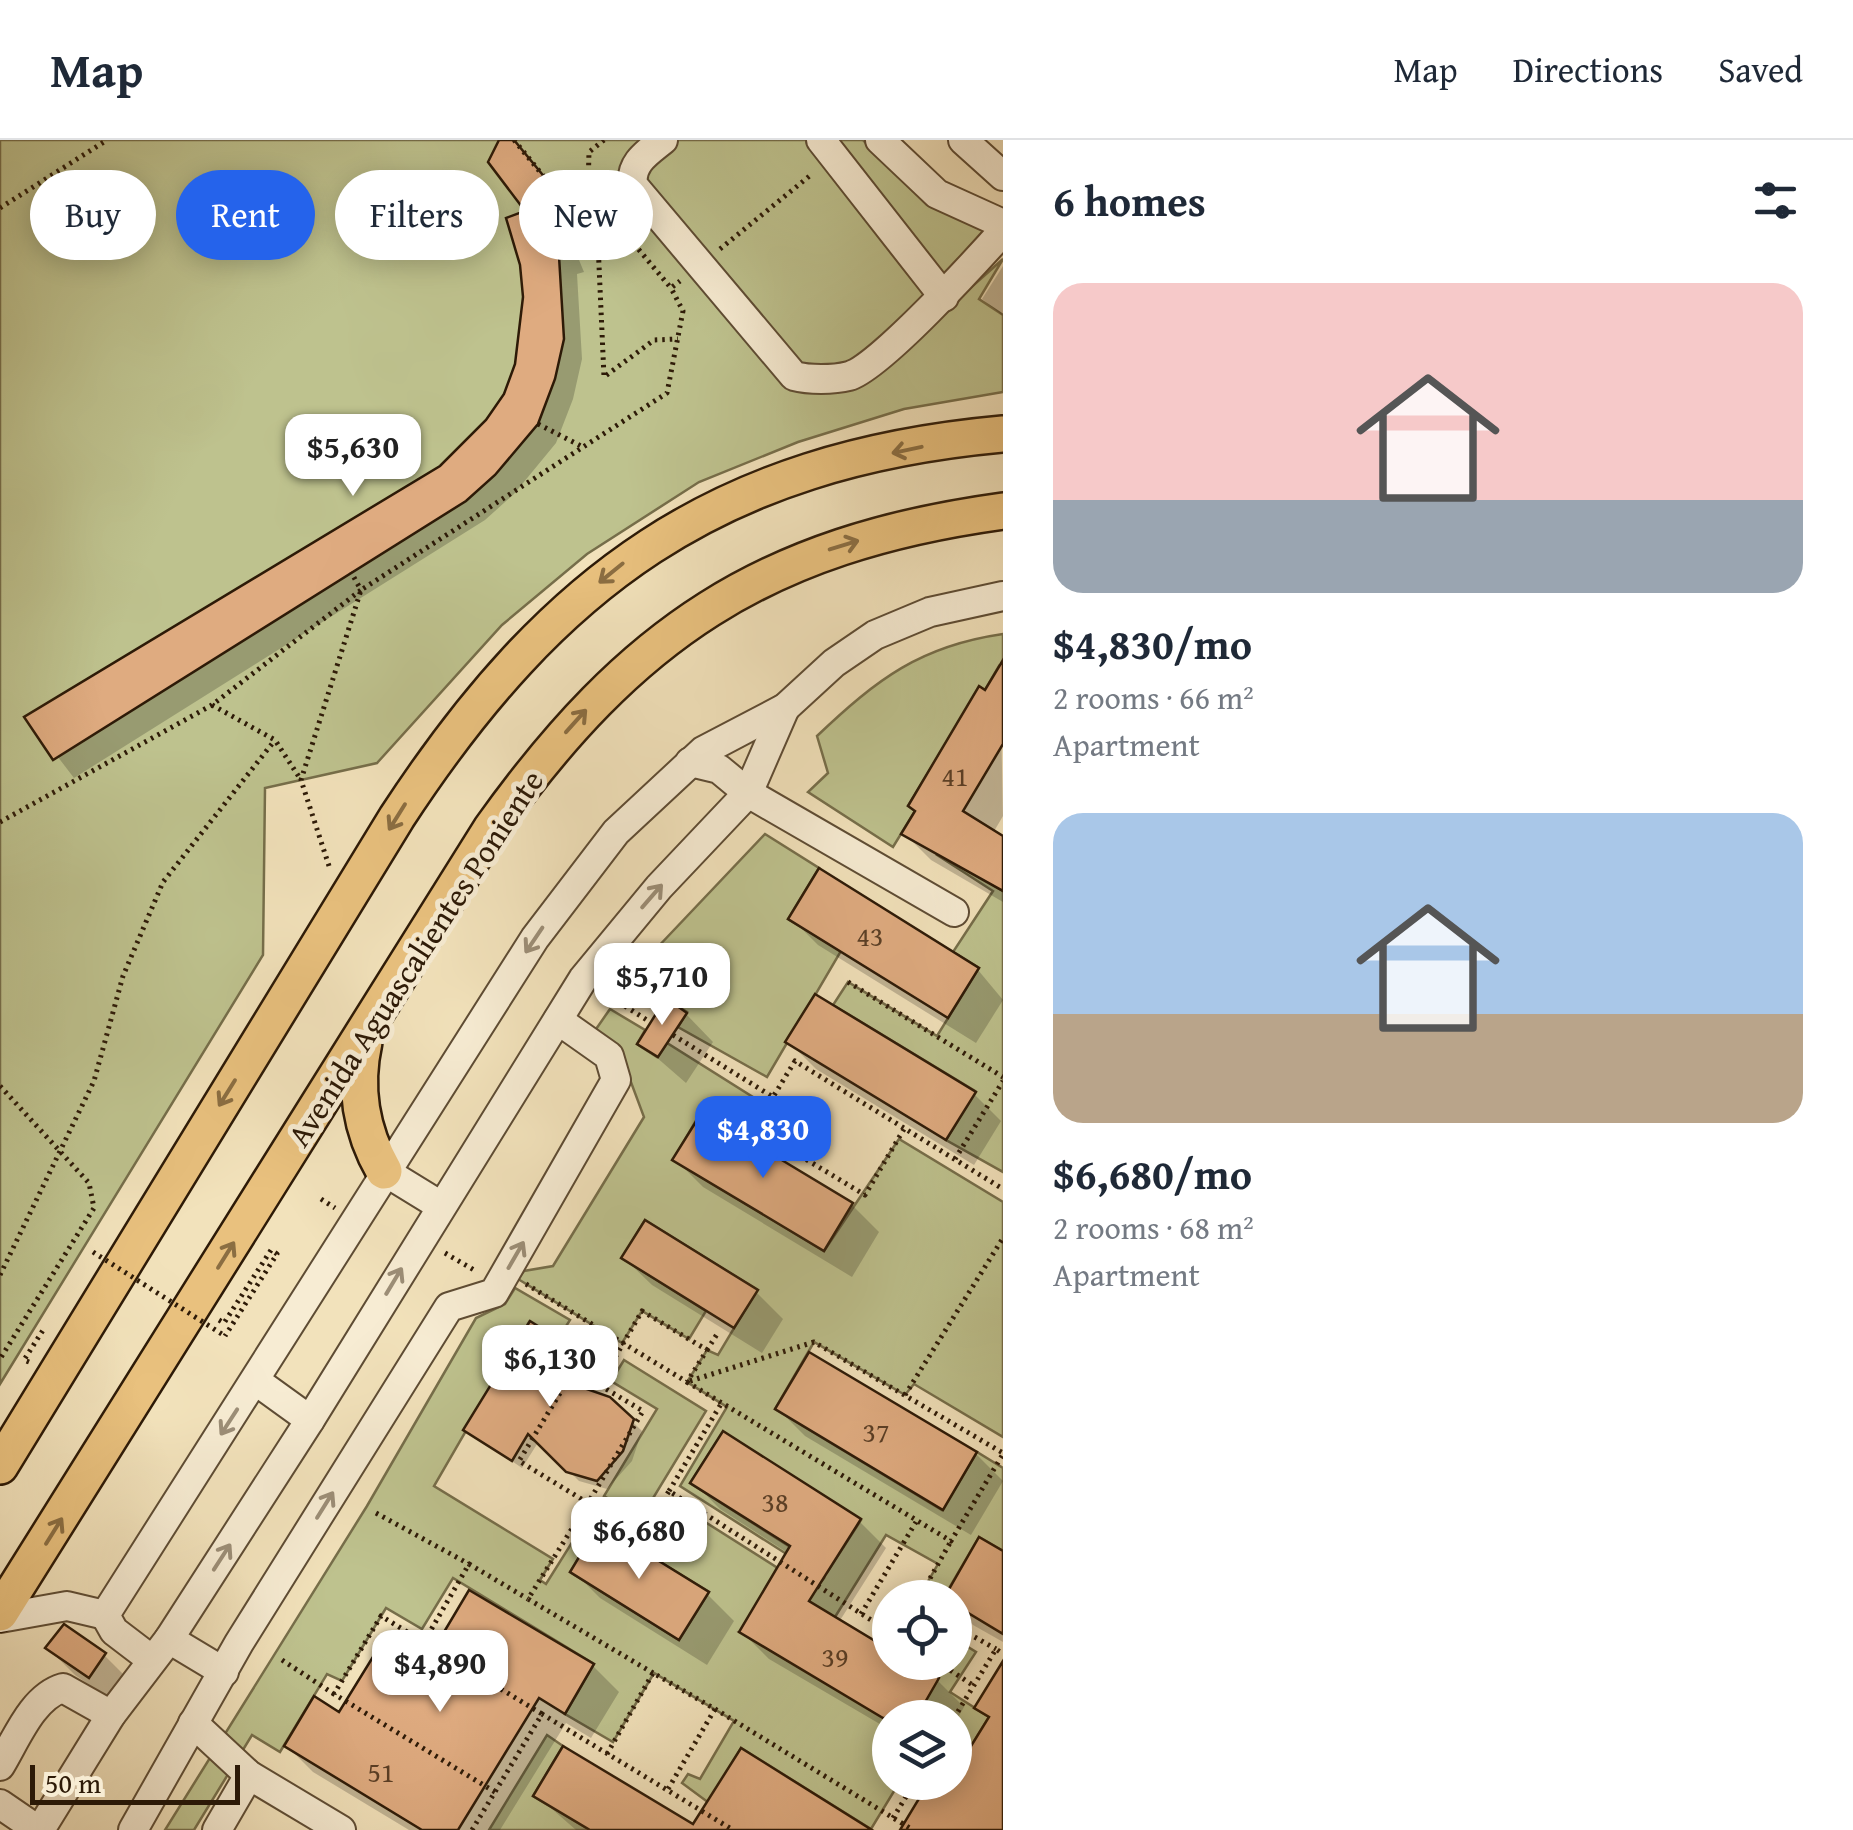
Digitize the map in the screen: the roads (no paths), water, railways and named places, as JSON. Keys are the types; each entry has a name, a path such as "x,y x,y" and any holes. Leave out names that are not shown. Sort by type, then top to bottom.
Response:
{"main road":[{"path":"0,1466 430,767 466,719 526,652 626,561 704,512 790,476 937,443 1003,434"},
{"name":"Avenida Aguascalientes Poniente","path":"0,1615 522,786 586,710 651,648 752,582 826,550 905,529 1003,512"},
{"path":"367,1029 358,1081 365,1131 384,1171"}],"lane":[{"path":"663,140 636,163 631,173 633,185 794,376 804,378 852,376 944,297 1003,228 937,194 880,140"},
{"path":"963,140 1000,171"},
{"path":"827,148 944,297"},
{"path":"104,1615 564,894 616,832 690,762 734,731 785,708 834,662 875,635 930,612 1003,596"},
{"path":"0,1804 39,1830 111,1715 161,1650 310,1420 583,979 659,887 748,793 785,708"},
{"path":"690,762 719,769 748,793 954,912"},
{"path":"133,1830 193,1723 449,1307 494,1293 616,1080 609,1056 558,1020"},
{"path":"384,1171 441,1206"},
{"path":"256,1382 310,1420"},
{"path":"0,1615 67,1606 104,1615 114,1631 224,1672"},
{"path":"0,1766 39,1702 54,1690 63,1688 111,1715"},
{"path":"193,1723 249,1774 341,1830"},
{"path":"216,1830 249,1774"}]}
